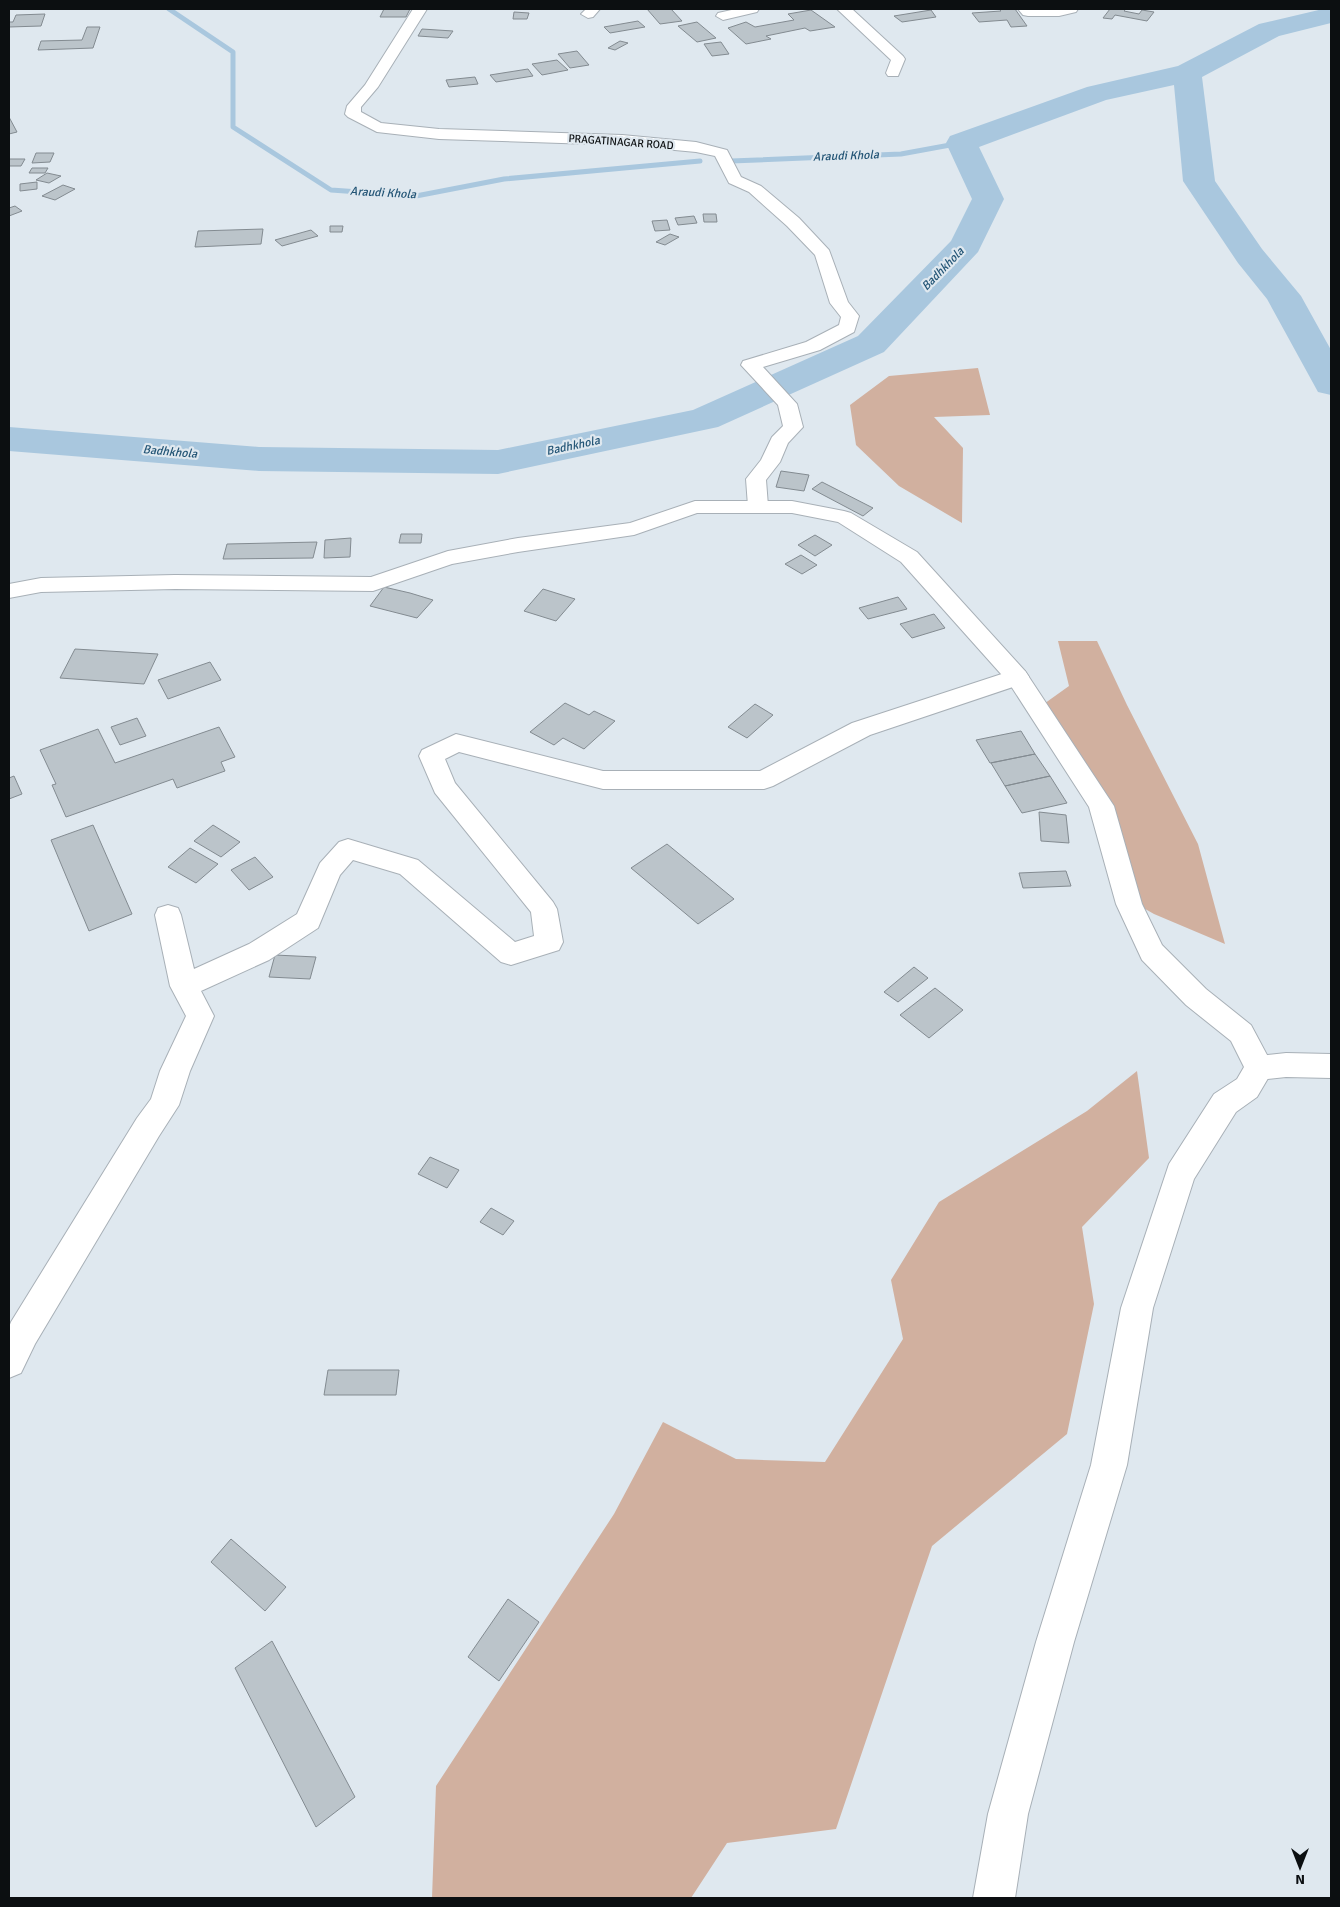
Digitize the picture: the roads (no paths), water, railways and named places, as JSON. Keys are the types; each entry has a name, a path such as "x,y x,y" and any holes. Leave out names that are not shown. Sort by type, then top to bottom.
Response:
{"street":[{"name":"PRAGATINAGAR ROAD","path":"420,9 370,86 354,106 353,114 377,127 439,134 622,140 696,147 721,153 735,180 756,189 793,222 823,254 839,303 850,316 848,328 813,346 750,365 787,404 793,427 778,441 770,462 756,479 758,506"},
{"path":"723,16 752,9"},
{"path":"844,9 898,59 893,73"},
{"path":"1025,9 1028,12 1058,12 1071,9"},
{"path":"9,591 41,585 175,582 373,584 448,558 518,545 634,529 695,508 792,506 844,517 909,557 1017,677 1101,806 1129,904 1152,952 1196,997 1241,1033 1273,1066"},
{"path":"184,986 258,952 308,921 329,870 348,849 409,867 511,954 549,942 544,909 444,787 431,756 456,743 603,780 764,780 861,729 1017,677"},
{"path":"9,1362 33,1317 148,1127 164,1105 175,1071 200,1016 184,986 168,915"},
{"path":"994,1898 1008,1814 1055,1642 1109,1465 1137,1308 1180,1174 1225,1102 1247,1088 1273,1066 1331,1066"}],"waterway":[{"name":"Araudi Khola","path":"169,9 233,52 233,127 331,190 416,196 504,179 700,161"},
{"path":"1187,73 1269,30 1331,15"},
{"name":"Badhkhola","path":"9,439 259,459 498,462 704,419 871,344 966,245 988,199 961,143 1097,93 1187,73"},
{"path":"1187,73 1199,181 1250,256 1283,296 1331,384"},
{"name":"Araudi Khola","path":"731,161 901,154 961,143"}]}
